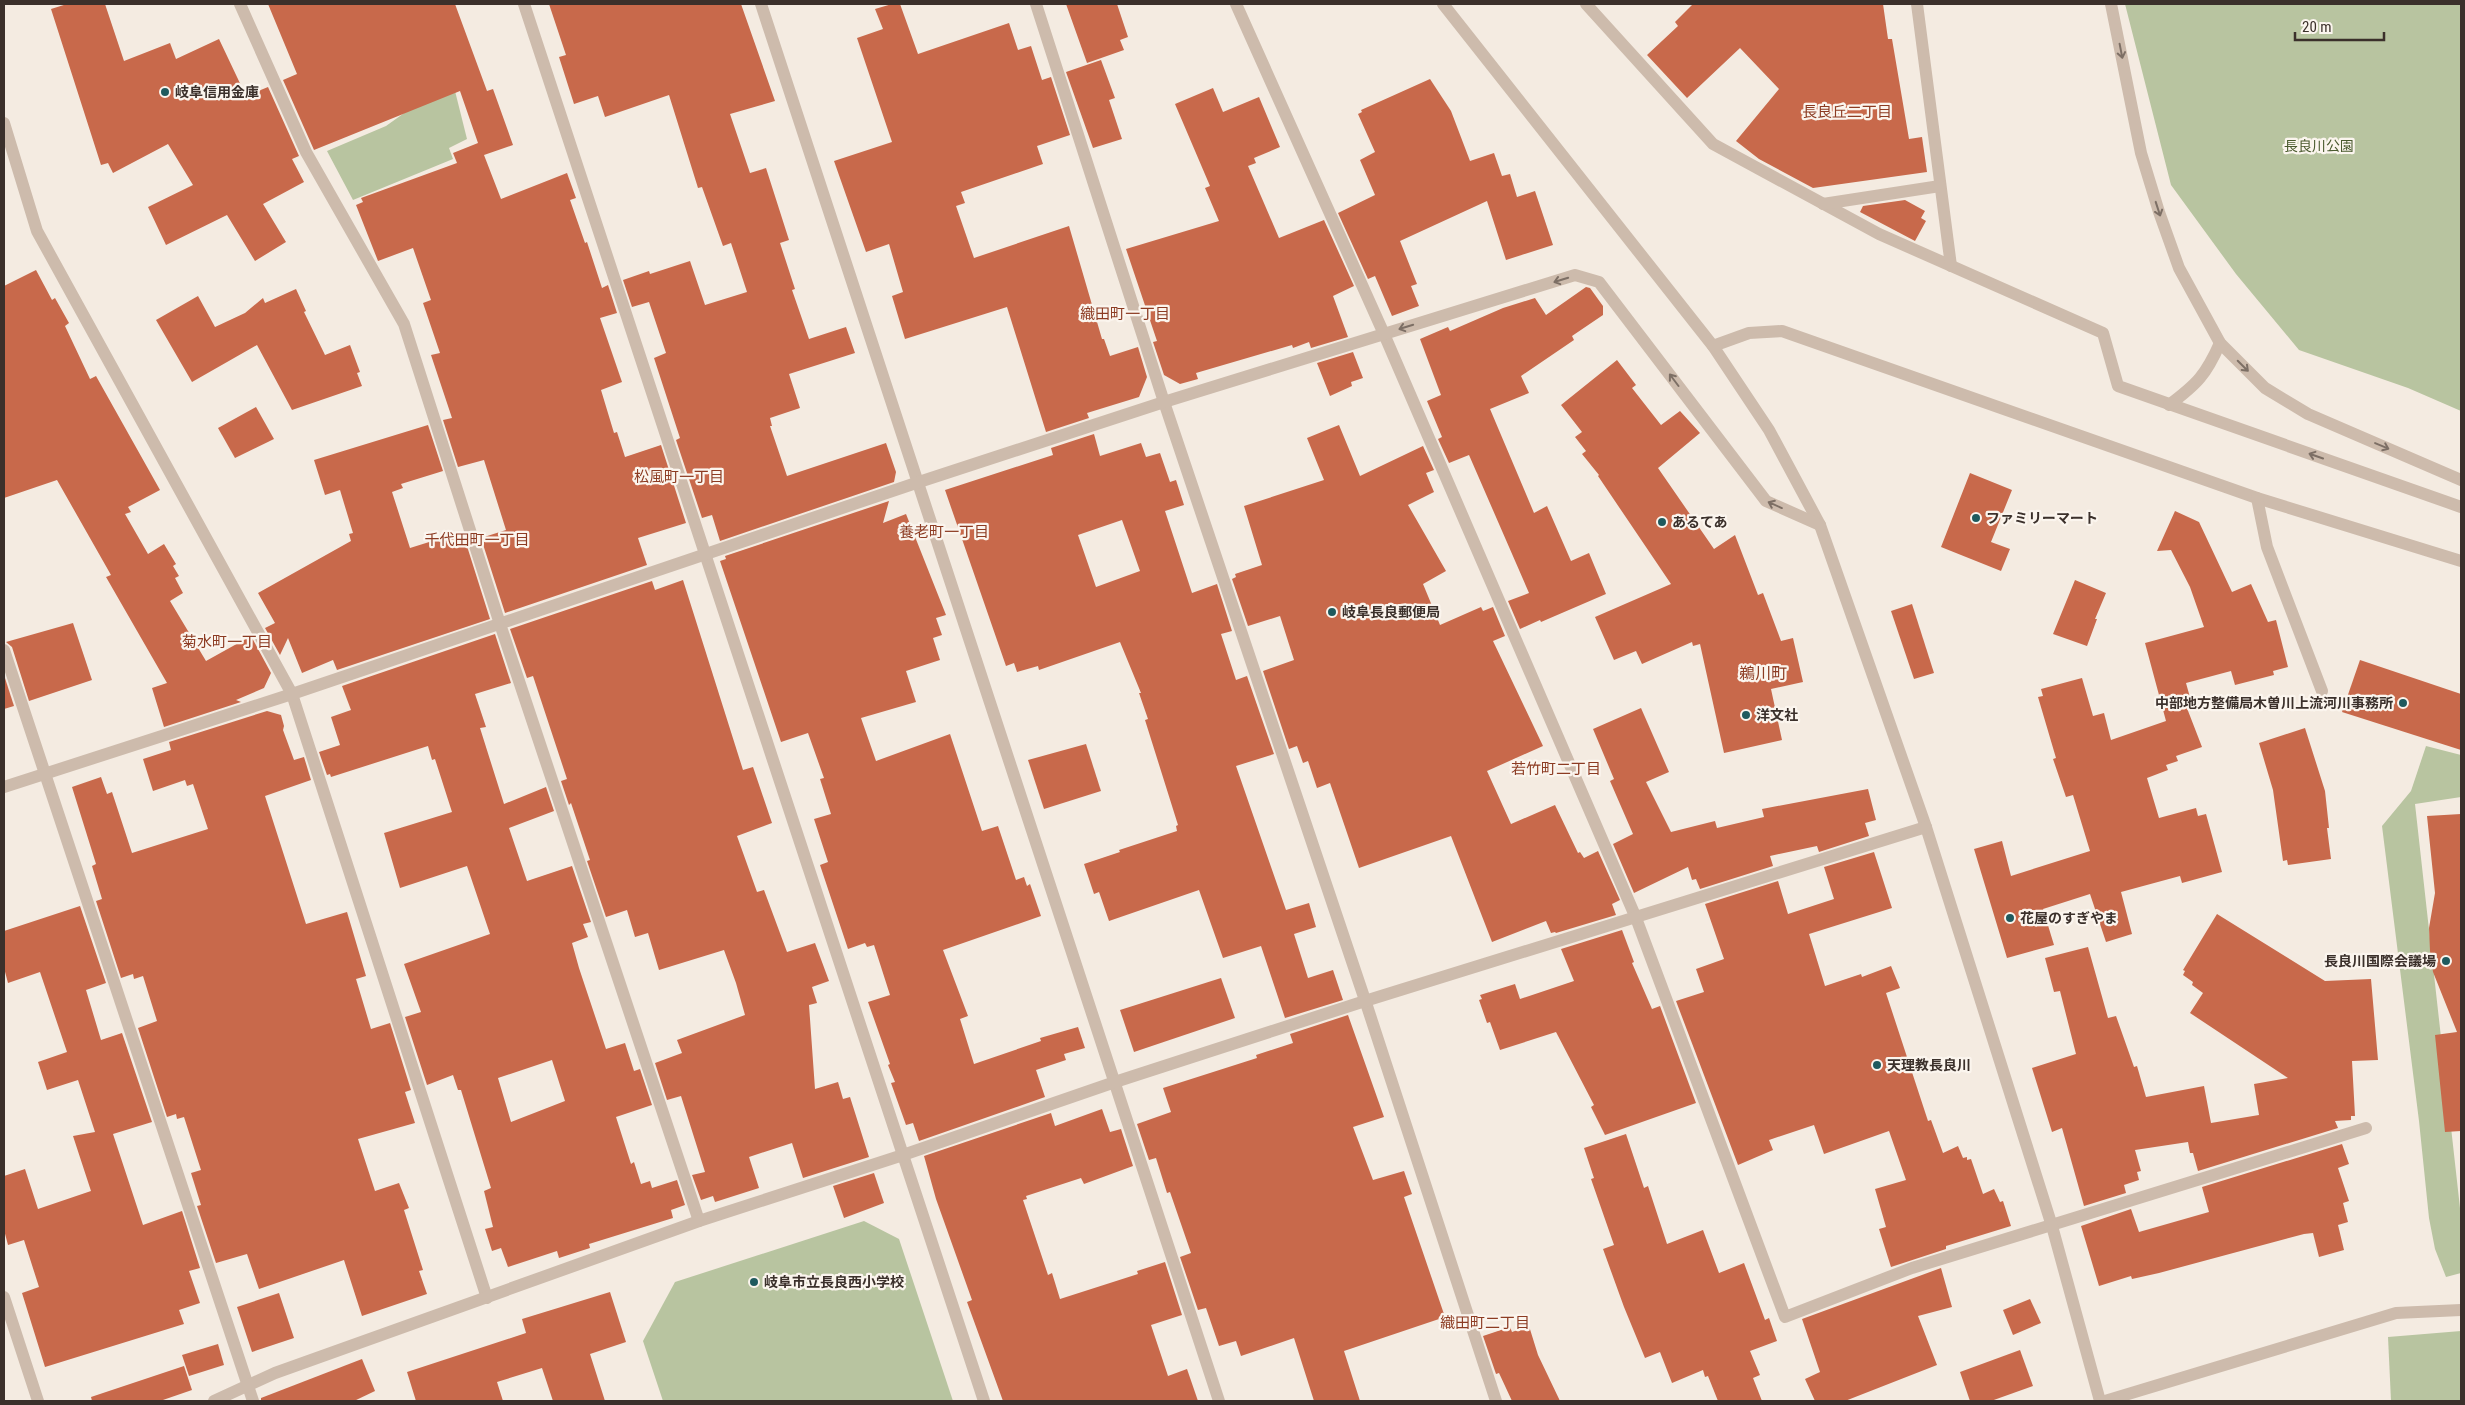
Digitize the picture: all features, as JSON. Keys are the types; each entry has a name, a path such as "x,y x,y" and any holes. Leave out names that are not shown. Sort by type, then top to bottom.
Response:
{"street":[{"path":"240,4 306,152 404,324 500,624 699,1221"},
{"path":"524,4 984,1401"},
{"path":"761,4 916,483 1219,1401"},
{"path":"1036,4 1164,402 1365,1001 1496,1401"},
{"path":"1236,4 1384,334 1636,918 1785,1318 1912,1268 2366,1128"},
{"path":"1442,4 1713,346 1769,430 1820,525 1926,827 2052,1226 2100,1401"},
{"path":"1586,4 1713,144 1879,234 2103,333 2118,386 2461,507"},
{"path":"1917,4 1951,266"},
{"path":"2111,4 2141,153 2159,212 2179,268 2220,343 2265,388 2308,414 2461,480"},
{"path":"4,123 37,231 292,694 488,1298"},
{"path":"1823,204 1940,186"},
{"path":"4,787 292,694 916,483 1164,402 1575,276 1599,282 1766,501 1820,525"},
{"path":"1713,346 1749,333 1782,331 2257,498 2461,561"},
{"path":"2169,405 2197,384 2212,362 2220,343"},
{"path":"2257,498 2267,547 2322,691"},
{"path":"4,650 253,1401"},
{"path":"214,1401 275,1373 699,1221 903,1155 1115,1082 1365,1001 1926,827"},
{"path":"4,1297 38,1401"},
{"path":"2105,1401 2160,1386 2396,1313 2461,1310"}],"green space":[{"name":"長良川公園","path":"2125,4 2461,4 2461,411 2408,388 2299,350 2236,274 2171,185"},
{"path":"452,79 467,139 449,148 453,159 353,200 327,151 386,126"},
{"path":"2426,746 2461,755 2461,797 2415,804 2461,1217 2461,1273 2446,1277 2435,1249 2429,1218 2419,1121 2382,826 2411,791"},
{"path":"864,1221 899,1239 953,1401 663,1401 643,1341 675,1282"},
{"path":"2461,1331 2461,1401 2391,1401 2388,1337"}],"building":[{"path":"67,4 105,4 124,61 170,43 176,59 219,39 246,96 268,87 299,156 292,159 304,182 263,204 286,242 255,261 227,215 166,245 148,207 193,185 168,144 113,173 108,163 101,165 51,9"},
{"path":"268,4 455,4 487,91 493,89 513,145 484,155 501,199 567,173 576,198 570,200 585,243 587,242 602,288 608,285 617,313 600,318 622,382 601,390 614,433 617,432 625,457 661,445 686,523 638,538 647,565 505,613 481,538 506,530 484,460 458,467 443,420 452,418 431,355 440,353 423,303 431,300 413,248 378,261 356,205 363,202 361,198 457,163 453,153 478,143 460,91 314,150 283,80 297,74"},
{"path":"549,4 741,4 775,101 730,114 750,173 766,168 789,240 780,243 795,289 792,290 809,339 846,327 855,353 789,374 800,408 770,418 772,426 770,426 787,476 886,443 896,472 894,482 720,541 712,515 702,518 676,440 680,438 654,358 666,353 649,302 632,307 623,280 649,271 650,274 690,261 705,305 747,292 731,243 723,246 702,187 698,188 669,95 605,117 598,96 574,104 559,57 566,55"},
{"path":"892,4 900,4 918,54 1009,23 1018,50 1031,46 1042,80 1051,77 1070,135 1037,146 1043,164 961,192 965,203 956,206 974,258 1069,226 1102,339 1104,339 1110,356 1138,347 1147,377 1139,397 1087,413 1089,418 1046,432 1007,307 905,339 892,296 903,292 889,244 866,252 834,161 892,142 857,38 883,29 875,9"},
{"path":"1066,4 1117,4 1128,37 1120,40 1124,50 1087,63"},
{"path":"1693,4 1883,4 1888,39 1892,39 1909,139 1922,137 1927,172 1813,188 1759,159 1736,141 1779,89 1740,48 1687,98 1647,55 1678,26 1675,22"},
{"path":"1101,60 1115,98 1109,100 1122,139 1093,148 1066,72"},
{"path":"1430,79 1451,111 1470,161 1494,153 1502,176 1510,174 1517,197 1535,191 1553,245 1506,260 1487,201 1400,241 1417,284 1411,286 1419,306 1392,316 1375,276 1368,279 1338,213 1375,195 1360,160 1375,152 1358,114 1362,112 1361,110"},
{"path":"1213,88 1223,112 1259,97 1280,147 1254,158 1256,163 1248,166 1279,238 1324,220 1354,286 1333,296 1348,337 1311,348 1309,342 1293,348 1292,345 1196,373 1198,379 1180,384 1164,375 1153,342 1157,341 1126,249 1219,221 1205,188 1210,186 1175,104"},
{"path":"1905,200 1925,211 1921,218 1926,221 1915,241 1860,212 1863,206"},
{"path":"36,270 52,300 55,298 69,323 65,326 90,379 96,376 160,490 128,507 131,512 125,514 148,554 164,544 176,564 173,566 179,576 175,578 183,593 170,601 206,661 251,636 271,673 264,688 236,700 241,702 164,727 152,688 167,683 106,577 111,575 57,480 4,498 4,286"},
{"path":"1586,287 1590,288 1603,306 1603,315 1572,336 1574,340 1521,376 1529,393 1490,409 1534,513 1547,506 1571,561 1589,553 1606,594 1520,629 1508,601 1529,593 1469,455 1449,463 1438,439 1442,437 1427,401 1441,395 1420,339 1448,327 1450,331 1503,308 1535,298 1546,315"},
{"path":"296,289 306,311 304,312 325,355 350,345 360,372 357,373 362,386 292,410 257,345 192,382 156,320 198,296 215,327 245,313 263,298 265,303"},
{"path":"1353,352 1363,378 1351,382 1352,386 1330,396 1317,363"},
{"path":"1617,360 1636,385 1632,388 1661,425 1680,411 1700,433 1658,468 1714,549 1735,535 1758,595 1763,593 1781,641 1793,638 1803,682 1771,689 1782,740 1724,753 1700,644 1693,646 1692,642 1642,664 1636,651 1614,660 1595,617 1671,584 1599,475 1582,454 1586,451 1575,437 1582,432 1561,405"},
{"path":"256,407 274,439 235,458 218,428"},
{"path":"428,425 443,471 401,484 403,488 392,492 410,548 458,533 462,545 466,543 490,619 337,670 333,660 302,673 288,638 280,655 265,628 275,623 258,593 351,541 349,534 353,533 340,490 325,495 314,460"},
{"path":"1339,425 1360,476 1423,446 1434,470 1426,473 1434,492 1408,505 1446,571 1423,584 1440,625 1481,607 1483,611 1493,607 1505,636 1493,641 1543,746 1487,771 1511,824 1555,805 1578,853 1580,852 1584,858 1598,851 1620,900 1612,904 1616,915 1556,933 1551,933 1546,921 1492,942 1451,836 1359,868 1330,783 1317,788 1308,761 1303,763 1297,746 1289,749 1263,671 1294,660 1280,616 1248,626 1232,579 1236,577 1235,574 1262,565 1244,506 1324,480 1307,438"},
{"path":"1094,434 1100,456 1141,443 1146,457 1160,453 1170,482 1176,480 1184,505 1165,511 1192,593 1217,584 1232,631 1221,634 1236,680 1247,676 1274,754 1236,766 1286,910 1309,903 1316,927 1294,934 1308,978 1333,970 1343,1000 1285,1018 1261,946 1223,958 1199,890 1109,921 1099,892 1094,894 1084,864 1177,831 1176,826 1178,825 1145,720 1148,719 1139,693 1141,693 1120,642 1039,670 1038,666 1017,672 1014,663 1006,666 945,490 1053,455 1051,448","holes":["1122,520 1140,571 1096,587 1078,535"]},
{"name":"ファミリーマート","path":"1970,473 2012,490 1991,542 2010,549 2001,571 1941,547"},
{"path":"889,501 883,523 906,514 946,615 936,618 942,635 933,638 940,660 906,671 916,702 861,718 876,761 950,734 982,831 998,826 1016,880 1024,877 1027,886 1030,884 1041,916 943,950 968,1016 960,1019 974,1064 1041,1041 1040,1038 1078,1027 1085,1048 1064,1054 1066,1060 1036,1070 1045,1097 919,1141 913,1123 906,1125 891,1083 895,1082 888,1065 890,1064 868,1002 890,995 874,945 867,947 865,943 848,949 820,865 828,862 814,819 831,814 820,779 824,778 808,733 781,742 720,561 726,559 725,556"},
{"path":"2175,511 2199,522 2232,592 2251,584 2268,622 2276,620 2288,667 2273,671 2274,675 2235,685 2231,671 2186,683 2191,701 2185,703 2202,747 2176,756 2178,761 2166,765 2168,770 2147,778 2159,818 2196,808 2198,816 2206,814 2222,872 2182,883 2180,876 2121,892 2132,934 2106,942 2090,894 2043,909 2054,945 2007,958 1974,849 2002,841 2011,876 2090,851 2073,795 2066,797 2053,759 2056,758 2038,697 2043,696 2041,689 2082,678 2093,716 2104,713 2111,740 2166,721 2145,643 2204,627 2190,587 2171,550 2157,551"},
{"path":"683,580 743,770 753,767 772,823 737,836 757,892 764,890 787,952 815,943 829,981 812,987 817,1003 809,1005 815,1089 838,1082 843,1099 850,1097 869,1157 803,1178 792,1143 749,1157 759,1188 715,1202 713,1196 701,1200 692,1175 705,1172 681,1096 667,1100 655,1063 682,1053 677,1040 745,1015 736,983 724,950 659,970 648,933 635,937 627,910 606,917 587,861 590,860 571,803 569,805 561,781 567,779 533,676 527,678 510,629 652,581 655,590"},
{"path":"2075,580 2106,593 2095,619 2097,619 2087,646 2053,634"},
{"path":"1912,604 1934,673 1914,679 1891,611"},
{"path":"73,623 92,680 29,701 12,647 6,642"},
{"path":"495,634 511,683 475,694 486,727 480,728 504,804 546,787 554,811 509,828 527,881 572,866 591,922 583,924 588,937 572,943 606,1049 625,1043 634,1071 640,1069 652,1105 616,1117 631,1164 634,1162 641,1184 650,1181 652,1188 677,1180 685,1205 671,1210 673,1218 589,1244 590,1248 559,1258 557,1251 508,1267 501,1248 492,1251 485,1229 493,1227 484,1191 491,1188 461,1090 458,1090 453,1075 427,1085 405,1017 421,1012 404,964 490,934 467,866 400,888 384,833 452,812 435,759 432,760 428,746 331,777 330,774 327,775 319,752 340,745 331,717 351,710 342,686","holes":["552,1060 565,1101 511,1122 498,1078"]},
{"name":"中部地方整備局木曽川上流河川事務所","path":"2360,660 2461,694 2461,750 2342,712"},
{"path":"4,675 14,706 4,709"},
{"path":"1641,708 1669,772 1646,782 1671,832 1715,821 1717,828 1764,817 1762,809 1868,789 1876,820 1865,823 1869,836 1819,852 1817,846 1770,856 1773,866 1700,889 1696,879 1692,880 1688,867 1634,893 1613,844 1633,834 1610,781 1614,779 1593,729"},
{"path":"267,711 281,715 284,726 283,730 294,760 304,757 311,780 265,796 306,924 347,912 366,976 356,979 371,1029 390,1023 411,1090 405,1092 415,1123 358,1139 375,1191 399,1183 409,1208 404,1210 423,1270 419,1271 427,1294 362,1316 344,1260 259,1289 247,1254 216,1263 197,1206 201,1205 191,1173 201,1170 184,1117 177,1119 176,1114 167,1117 138,1028 157,1021 143,976 134,979 133,974 121,978 96,901 102,899 92,866 96,864 72,787 101,777 107,794 112,792 132,853 208,829 193,784 187,786 185,780 153,791 143,759 171,750 169,742"},
{"path":"2305,728 2325,791 2331,859 2288,865 2287,860 2283,861 2273,790 2259,743"},
{"path":"1086,744 1101,791 1044,809 1028,760"},
{"name":"長良川国際会議場","path":"2461,814 2461,1131 2445,1132 2435,1035 2457,1032 2433,972 2430,951 2429,928 2435,893 2427,816"},
{"path":"1874,852 1892,908 1809,934 1825,986 1861,974 1862,977 1891,966 1900,988 1886,993 1928,1121 1931,1120 1943,1153 1958,1146 1963,1158 1971,1159 1983,1194 1994,1189 2000,1202 2003,1201 2011,1226 1946,1246 1946,1249 1891,1267 1879,1229 1886,1227 1875,1189 1906,1180 1889,1131 1824,1154 1814,1125 1769,1140 1773,1150 1738,1165 1676,1001 1704,992 1696,969 1724,959 1705,904 1778,881 1788,914 1834,899 1824,867"},
{"path":"80,906 106,983 86,990 101,1040 122,1033 152,1122 113,1134 143,1225 182,1211 200,1268 189,1271 200,1303 179,1310 184,1324 45,1367 22,1293 39,1287 24,1240 8,1245 4,1230 4,1176 25,1169 38,1209 91,1191 73,1136 95,1132 78,1080 47,1090 38,1062 67,1052 40,972 8,983 4,968 4,931"},
{"path":"2217,914 2325,981 2371,979 2378,1060 2352,1061 2355,1116 2351,1116 2351,1120 2335,1121 2338,1128 2198,1171 2193,1153 2190,1153 2188,1142 2135,1150 2141,1171 2137,1172 2139,1180 2124,1185 2126,1193 2084,1206 2062,1128 2052,1132 2032,1068 2076,1054 2060,991 2054,992 2045,958 2088,947 2108,1018 2116,1016 2134,1067 2137,1066 2146,1097 2204,1086 2211,1123 2259,1115 2254,1084 2288,1078 2190,1013 2203,993 2183,975 2185,971 2183,970"},
{"path":"1622,930 1634,962 1632,963 1652,1009 1660,1006 1696,1103 1605,1135 1591,1107 1594,1105 1556,1032 1500,1050 1490,1022 1487,1023 1479,1000 1482,999 1480,995 1515,984 1520,999 1574,981 1561,949"},
{"path":"1221,978 1235,1018 1134,1052 1120,1010"},
{"path":"1348,1015 1384,1117 1353,1127 1373,1180 1404,1171 1412,1194 1404,1197 1445,1317 1344,1351 1360,1401 1314,1401 1294,1338 1241,1356 1236,1341 1219,1346 1206,1308 1198,1310 1180,1257 1191,1253 1170,1192 1167,1193 1156,1158 1149,1160 1137,1124 1171,1112 1163,1088 1257,1058 1256,1055 1293,1043 1290,1034"},
{"path":"1102,1109 1110,1132 1121,1129 1133,1166 1084,1184 1081,1178 1026,1196 1027,1199 1023,1200 1048,1275 1052,1273 1060,1299 1138,1274 1137,1271 1165,1262 1182,1315 1151,1325 1168,1376 1187,1369 1198,1401 1003,1401 967,1302 972,1300 936,1199 924,1156 1051,1113 1055,1126"},
{"path":"1626,1134 1644,1188 1648,1186 1667,1244 1703,1230 1719,1273 1744,1263 1765,1320 1769,1318 1777,1341 1750,1351 1760,1375 1753,1378 1762,1401 1718,1401 1708,1376 1705,1377 1703,1370 1672,1383 1660,1352 1645,1358 1603,1249 1614,1245 1591,1179 1594,1178 1584,1148"},
{"path":"2342,1144 2349,1164 2338,1168 2349,1201 2343,1203 2348,1222 2338,1225 2344,1250 2319,1257 2313,1233 2304,1234 2159,1273 2132,1279 2131,1276 2099,1286 2081,1226 2131,1209 2139,1232 2209,1212 2202,1187"},
{"path":"874,1173 884,1203 844,1218 833,1186"},
{"path":"1941,1268 1952,1307 1918,1316 1937,1365 1845,1401 1815,1401 1805,1379 1820,1372 1802,1319"},
{"path":"610,1292 626,1342 590,1354 605,1401 553,1401 542,1368 497,1382 503,1401 416,1401 407,1372 526,1333 522,1319"},
{"path":"279,1293 294,1338 252,1352 237,1307"},
{"path":"2030,1299 2041,1323 2013,1335 2003,1310"},
{"path":"1529,1326 1538,1355 1560,1401 1512,1401 1499,1373 1496,1374 1483,1336 1510,1327 1512,1332"},
{"path":"218,1344 224,1365 189,1376 182,1355"},
{"path":"2020,1350 2033,1386 1991,1401 1970,1401 1960,1372"},
{"path":"362,1359 375,1391 354,1401 261,1401 261,1398"},
{"path":"184,1366 192,1390 160,1401 92,1401 91,1397"}],"place":[{"name":"岐阜信用金庫","path":"165,92"},
{"name":"ファミリーマート","path":"1976,518"},
{"name":"あるてあ","path":"1662,522"},
{"name":"岐阜長良郵便局","path":"1332,612"},
{"name":"中部地方整備局木曽川上流河川事務所","path":"2403,703"},
{"name":"洋文社","path":"1746,715"},
{"name":"花屋のすぎやま","path":"2010,918"},
{"name":"長良川国際会議場","path":"2446,961"},
{"name":"天理教長良川","path":"1877,1065"},
{"name":"岐阜市立長良西小学校","path":"754,1282"}],"district":[{"name":"長良丘二丁目","path":"1847,112"},
{"name":"織田町一丁目","path":"1125,314"},
{"name":"松風町一丁目","path":"679,477"},
{"name":"養老町一丁目","path":"944,532"},
{"name":"千代田町一丁目","path":"477,540"},
{"name":"菊水町一丁目","path":"227,642"},
{"name":"鵜川町","path":"1763,673"},
{"name":"若竹町二丁目","path":"1556,769"},
{"name":"織田町二丁目","path":"1485,1323"}]}
